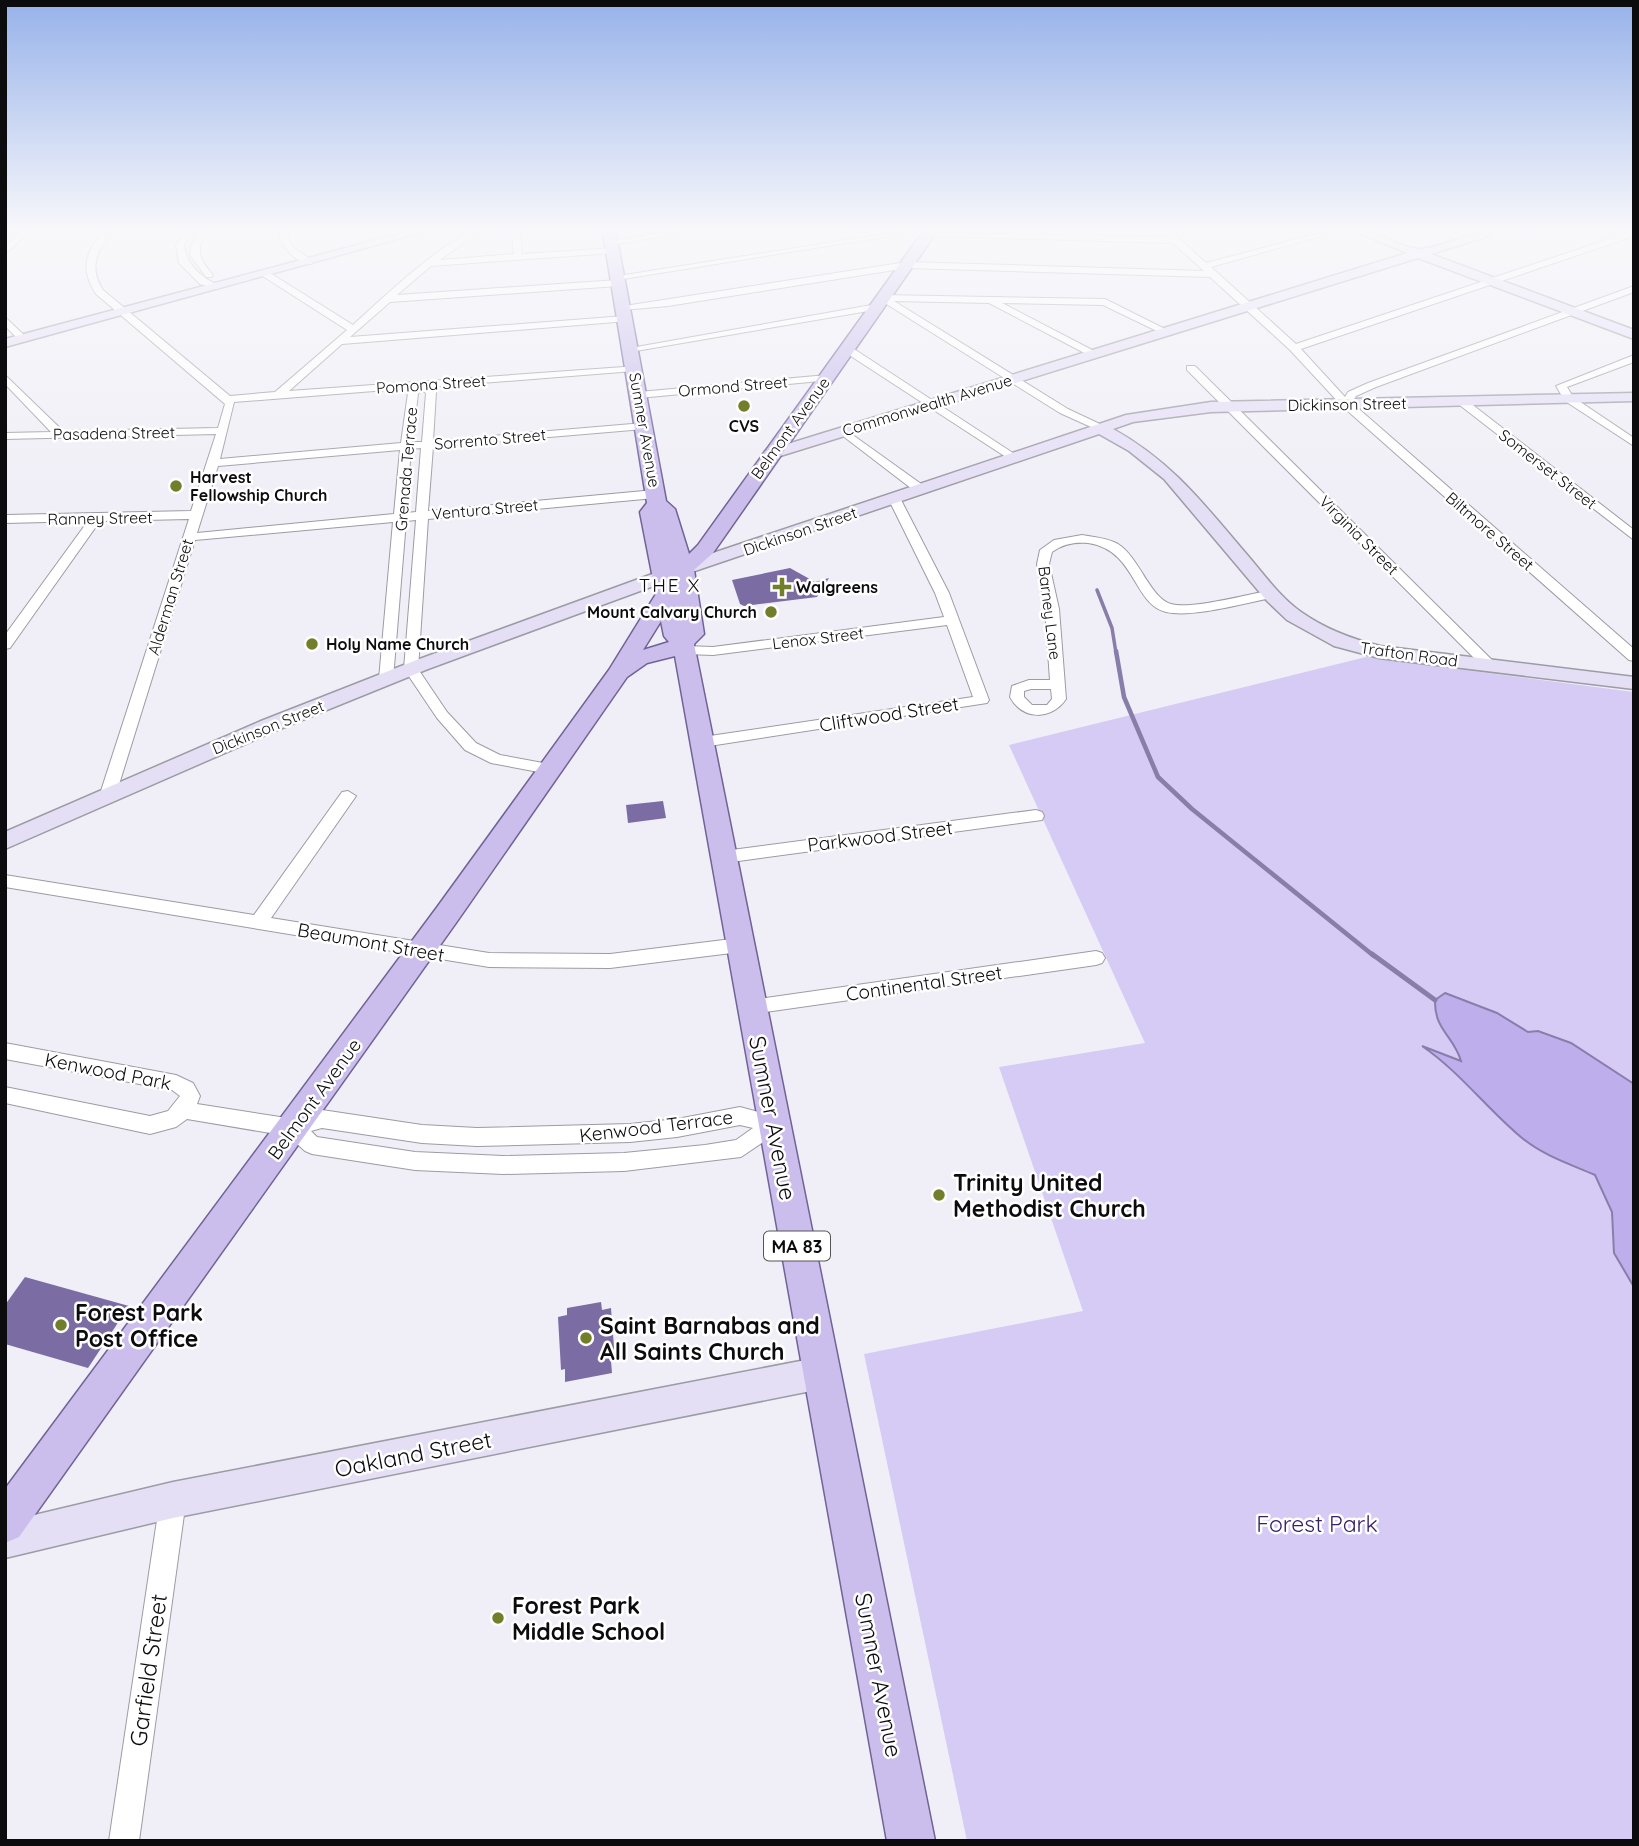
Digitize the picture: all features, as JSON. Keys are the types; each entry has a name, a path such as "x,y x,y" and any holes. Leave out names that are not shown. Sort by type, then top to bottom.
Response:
{"main road":[{"path":"5,343 94,319"},
{"name":"Sumner Avenue","path":"625,319 656,499 650,512 683,569 693,634 681,647"},
{"name":"Belmont Avenue","path":"683,569 706,549 868,319"},
{"name":"Commonwealth Avenue","path":"771,454 1203,319"},
{"path":"1591,319 1634,335"},
{"name":"Dickinson Street","path":"5,841 108,794 411,669 664,587 683,569 1100,428 1155,413 1229,407 1634,397"},
{"name":"Trafton Road","path":"1100,428 1135,448 1170,476 1272,594 1306,625 1349,645 1379,652 1634,682"},
{"path":"664,538 698,533 724,520"},
{"name":"Sumner Avenue","path":"664,538 664,587 703,742 911,1841"},
{"name":"Belmont Avenue","path":"5,1523 421,951 619,672 664,587"},
{"path":"635,645 666,642 681,647"},
{"name":"Belmont Avenue","path":"619,672 639,657 681,647"},
{"name":"Oakland Street","path":"5,1540 173,1500 821,1373"}],"street":[{"path":"129,319 228,399"},
{"path":"337,319 353,329"},
{"path":"278,395 364,319"},
{"path":"340,341 562,319"},
{"path":"631,349 789,319"},
{"path":"910,319 1064,411 1100,428"},
{"path":"1026,319 1092,354"},
{"path":"1140,319 1164,331"},
{"name":"Biltmore Street","path":"1264,319 1346,404 1634,657"},
{"path":"1294,348 1379,319"},
{"path":"1346,404 1352,394 1372,385 1552,319"},
{"path":"5,320 23,339"},
{"path":"847,349 1013,457"},
{"path":"1634,358 1561,386 1569,399 1634,443"},
{"name":"Pomona Street","path":"228,399 634,368"},
{"name":"Virginia Street","path":"1191,368 1488,664"},
{"path":"5,378 60,435"},
{"name":"Ormond Street","path":"639,395 827,378"},
{"name":"Grenada Terrace","path":"386,679 406,446 413,393 420,385 431,392 411,669"},
{"name":"Alderman Street","path":"108,794 223,430 230,404 228,399"},
{"name":"Somerset Street","path":"1461,401 1634,536"},
{"name":"Sorrento Street","path":"212,463 644,426"},
{"name":"Pasadena Street","path":"5,436 223,430"},
{"path":"843,432 920,489"},
{"name":"Ventura Street","path":"189,537 423,515 656,499"},
{"name":"Cliftwood Street","path":"703,742 982,700 942,593 894,499"},
{"name":"Ranney Street","path":"5,519 195,515"},
{"path":"5,645 96,518"},
{"name":"Barney Lane","path":"1058,685 1052,609 1043,561 1046,550 1057,544 1085,539 1113,547 1131,561 1152,593 1167,608 1194,608 1272,594"},
{"name":"Lenox Street","path":"681,647 713,651 952,620"},
{"path":"411,669 460,736 473,748 495,758 549,769"},
{"path":"258,923 348,796"},
{"name":"Parkwood Street","path":"724,857 1037,816"},
{"name":"Beaumont Street","path":"5,881 489,960 584,962 648,958 740,945"},
{"name":"Continental Street","path":"752,1007 1096,958"},
{"name":"Kenwood Park","path":"5,1051 176,1083 186,1088 190,1096 184,1110 171,1120 150,1125 5,1095"},
{"name":"Kenwood Park","path":"184,1110 293,1128"},
{"name":"Kenwood Terrace","path":"293,1128 322,1119 422,1134 524,1138 653,1130 740,1116 774,1124"},
{"name":"Kenwood Terrace","path":"293,1128 312,1145 439,1163 518,1165 625,1162 741,1148 774,1124"},
{"path":"518,1165 524,1138"},
{"name":"Garfield Street","path":"124,1841 173,1500"}],"green space":[{"name":"Forest Park","path":"1366,657 1634,692 1634,1841 967,1841 864,1354 1083,1311 999,1067 1145,1043 1009,745"}],"shaded area":[{"path":"1445,993 1497,1013 1528,1032 1538,1031 1571,1043 1634,1084 1634,1287 1614,1253 1612,1212 1595,1175 1530,1144 1509,1127 1449,1067 1422,1046 1461,1061 1438,1019 1435,1000"}],"building":[{"name":"Walgreens","path":"790,568 815,582 829,578 817,597 744,606 740,604 732,580"},
{"path":"663,801 666,818 628,823 626,805"},
{"name":"Forest Park Post Office","path":"25,1277 129,1306 88,1368 5,1344 5,1305"},
{"name":"Saint Barnabas and All Saints Church","path":"601,1302 602,1310 611,1308 615,1360 611,1361 612,1373 565,1382 565,1369 561,1370 558,1317 567,1315 567,1308"}],"waterway":[{"path":"1097,590 1112,628 1116,653"},
{"path":"1116,651 1124,697 1158,777 1192,809 1374,956"},
{"path":"1372,954 1435,1000"}],"place":[{"name":"CVS","path":"744,406"},
{"name":"Harvest Fellowship Church","path":"176,486"},
{"name":"Walgreens","path":"782,587"},
{"name":"Mount Calvary Church","path":"771,612"},
{"name":"Holy Name Church","path":"312,644"},
{"name":"Trinity United Methodist Church","path":"939,1195"},
{"name":"Forest Park Post Office","path":"61,1325"},
{"name":"Saint Barnabas and All Saints Church","path":"586,1338"},
{"name":"Forest Park Middle School","path":"498,1618"}],"district":[{"name":"THE X","path":"670,585"}]}
